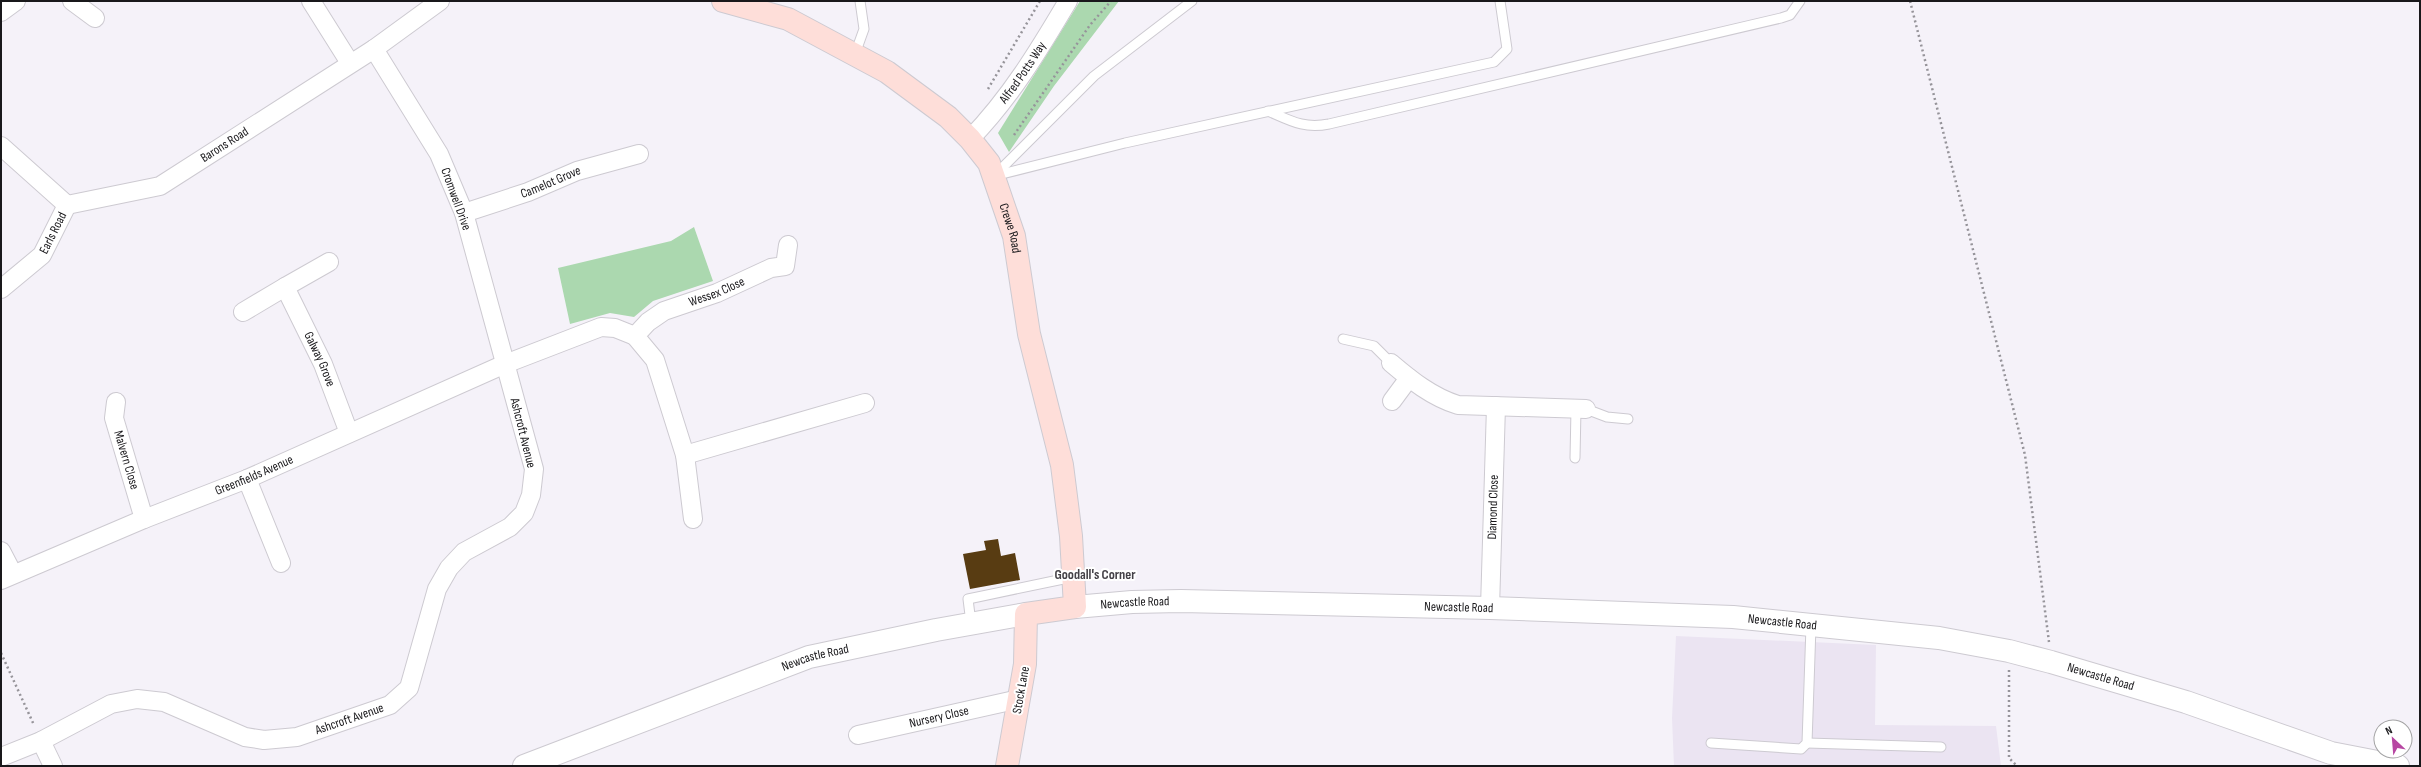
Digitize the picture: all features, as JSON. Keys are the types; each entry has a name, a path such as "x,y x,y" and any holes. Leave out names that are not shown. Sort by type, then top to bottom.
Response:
{"main road":[{"name":"Crewe Road","path":"723,1 788,19 855,54 911,89 948,117 970,139 988,163 994,176 1014,236 1029,334 1062,465 1071,536 1075,607"},
{"name":"Newcastle Road","path":"1026,614 1075,607"},
{"name":"Stock Lane","path":"1007,766 1027,645 1026,614"}],"street":[{"path":"1,12 16,1"},
{"path":"72,1 95,18"},
{"path":"311,1 350,63"},
{"name":"Barons Road","path":"67,205 160,186 374,49 440,1"},
{"name":"Alfred Potts Way","path":"970,139 989,119 1030,64 1068,1"},
{"name":"Cromwell Drive","path":"374,49 439,154 464,213 505,364"},
{"path":"1,146 67,205"},
{"name":"Camelot Grove","path":"464,213 528,192 577,171 639,154"},
{"name":"Earls Road","path":"1,289 42,255 67,205"},
{"name":"Wessex Close","path":"635,336 648,322 664,311 717,293 771,268 785,266 788,245"},
{"path":"243,312 329,262"},
{"name":"Galway Grove","path":"285,288 323,364 349,433"},
{"path":"505,364 601,327 615,328 635,336 655,360 685,455 693,519"},
{"path":"1391,363 1409,378 1451,403 1581,409"},
{"name":"Greenfields Avenue","path":"7,577 144,518 247,478 505,364"},
{"name":"Ashcroft Avenue","path":"1,757 41,741 111,704 137,699 164,702 245,737 264,740 297,737 390,705 409,688 437,589 449,568 464,552 510,528 524,513 531,495 534,469 505,364"},
{"path":"1392,400 1409,378"},
{"name":"Malvern Close","path":"116,402 114,418 144,518"},
{"path":"685,455 865,403"},
{"name":"Diamond Close","path":"1490,608 1496,406"},
{"path":"247,478 281,563"},
{"path":"1,551 7,577"},
{"name":"Newcastle Road","path":"1075,607 1132,602 1181,601 1490,608 1733,617 1939,638 2009,651 2051,662 2186,702 2331,753 2390,765"},
{"name":"Newcastle Road","path":"524,766 809,657 971,623 1026,614"},
{"name":"Nursery Close","path":"858,735 1019,699"},
{"path":"41,741 54,766"}],"lane":[{"path":"855,54 864,29 860,1"},
{"path":"994,176 1094,76 1192,1"},
{"path":"994,176 1125,143 1494,62 1507,49 1500,1"},
{"path":"1268,111 1301,125 1313,127 1329,124 1776,20 1790,15 1800,1"},
{"path":"1343,339 1374,346 1391,363"},
{"path":"1575,458 1581,409 1607,417 1628,419"},
{"path":"971,623 968,599 1073,577"},
{"path":"1807,743 1811,626"},
{"path":"1711,743 1801,748 1807,743 1941,747"}],"path":[{"path":"987,92 1040,1"},
{"path":"1013,138 1090,25 1111,1"},
{"path":"1910,1 2025,455 2051,662"},
{"path":"2009,651 2009,758 2017,766"},
{"path":"1,653 41,741"}],"shaded area":[{"path":"1676,636 1876,645 1875,725 1996,726 2001,766 1674,766 1672,718"}],"green space":[{"path":"1080,1 1119,1 1054,86 1009,152 998,133"},
{"path":"694,227 713,281 653,301 634,317 610,313 570,324 558,268 671,241"}],"building":[{"path":"998,539 1001,556 1015,553 1020,580 970,589 963,554 986,550 984,541"}],"district":[{"name":"Goodall's Corner","path":"1095,574"}]}
